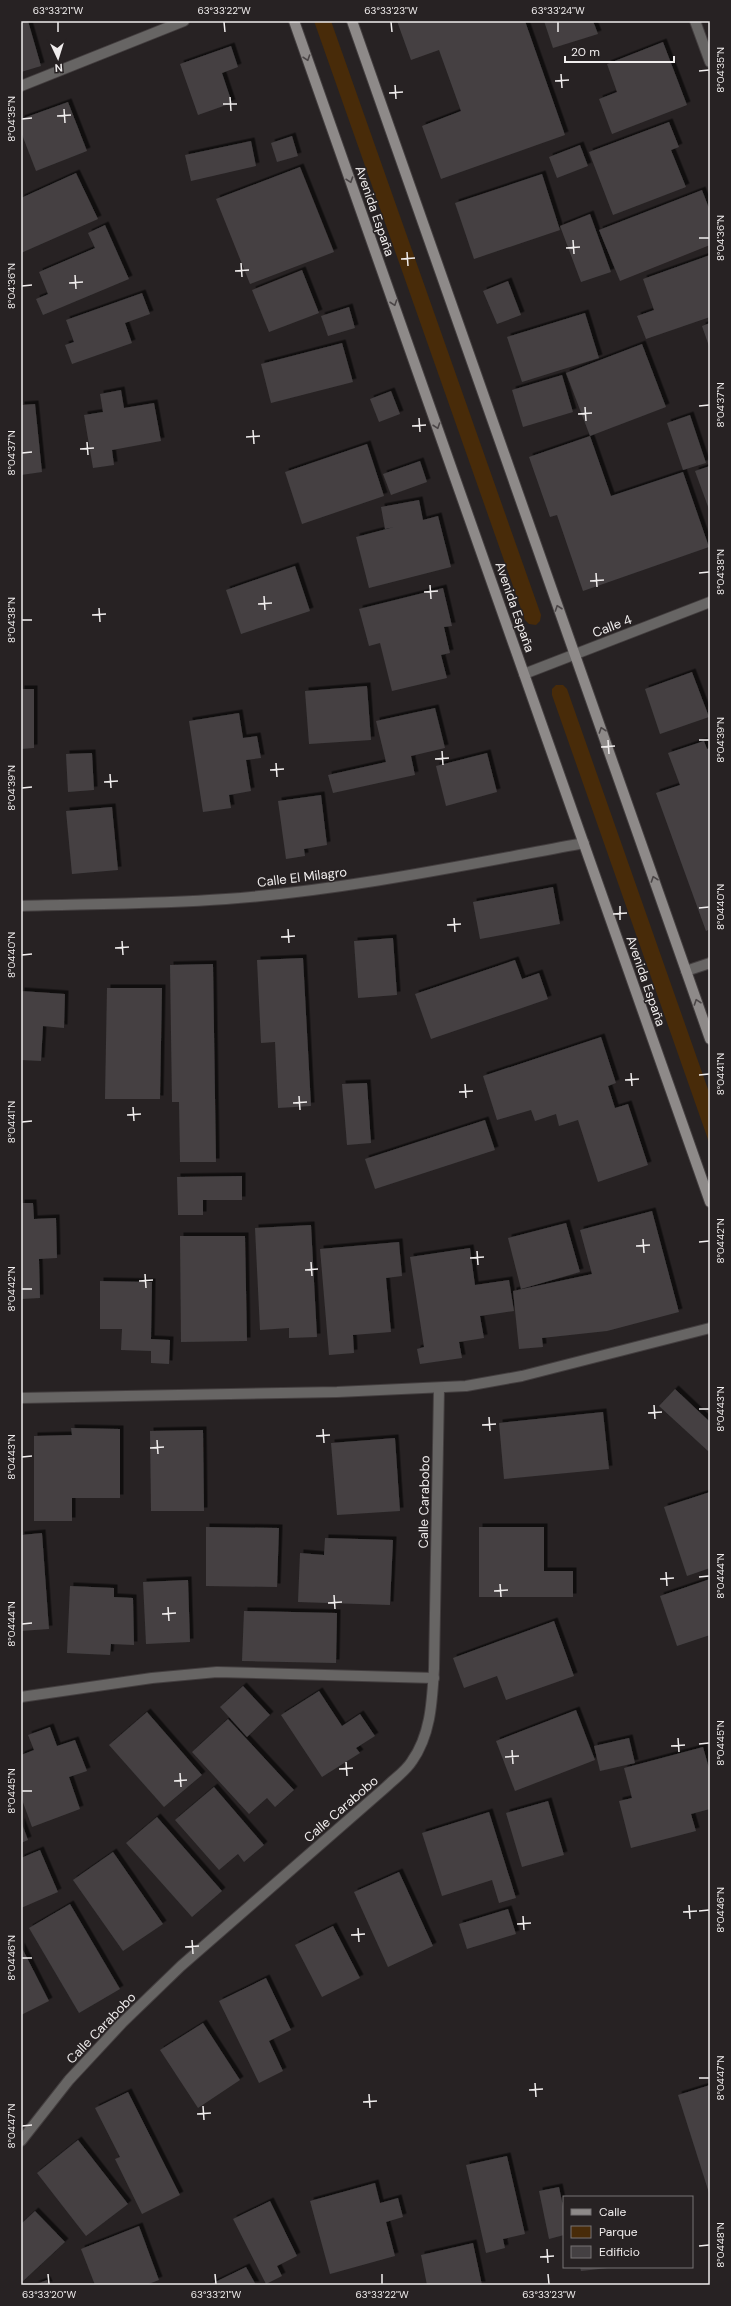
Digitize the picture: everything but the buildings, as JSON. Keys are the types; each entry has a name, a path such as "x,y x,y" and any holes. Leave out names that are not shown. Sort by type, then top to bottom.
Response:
{"main road":[{"name":"Avenida España","path":"294,21 710,1202"},
{"path":"352,21 710,1038"}],"street":[{"path":"21,86 184,21"},
{"path":"695,21 710,62"},
{"name":"Calle 4","path":"524,674 710,602"},
{"name":"Calle El Milagro","path":"21,906 226,899 295,892 412,875 584,844"},
{"path":"686,971 710,963"},
{"path":"21,1398 439,1389 466,1386 522,1376 710,1328"},
{"name":"Calle Carabobo","path":"21,2141 69,2080 122,2023 181,1966 386,1787 412,1762 423,1742 432,1709 434,1678 439,1389"},
{"path":"21,1697 152,1678 217,1672 434,1678"}],"green space":[{"path":"314,21 331,21 541,615 540,621 536,625 529,624 525,620"},
{"path":"556,685 563,685 567,689 710,1095 710,1145 552,695 552,689"}]}
